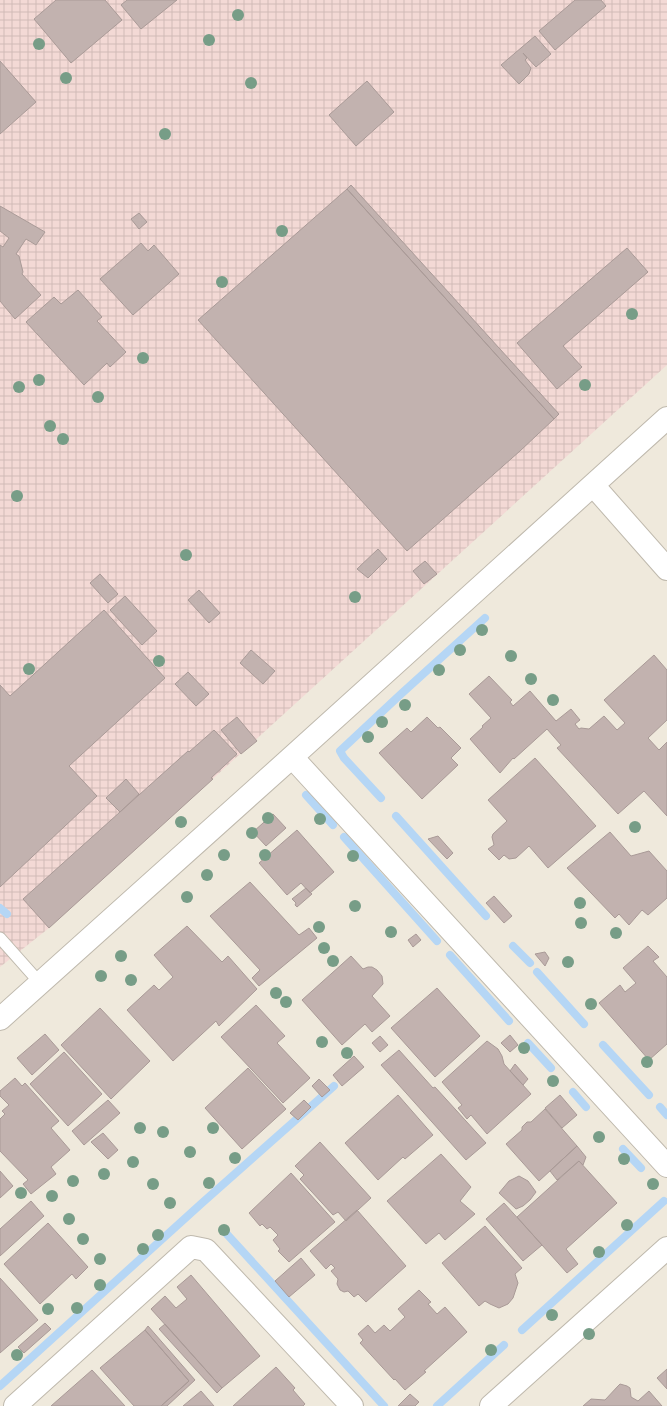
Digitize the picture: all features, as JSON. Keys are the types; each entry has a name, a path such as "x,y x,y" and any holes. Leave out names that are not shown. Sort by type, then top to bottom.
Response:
{"street":[{"path":"0,1019 667,418"},
{"path":"593,485 667,569"},
{"path":"292,757 667,1166"},
{"path":"15,1406 191,1247 206,1250 352,1406"},
{"path":"491,1406 667,1248"}],"lane":[{"path":"0,938 40,983"}],"shaded area":[{"path":"0,0 667,0 667,365 49,928 0,967"}],"building":[{"path":"56,0 105,0 122,20 71,63 34,19"},
{"path":"127,0 177,0 141,29 121,5"},
{"path":"575,0 601,0 606,6 555,50 539,31"},
{"path":"535,36 551,54 536,67 523,53 527,58 525,60 531,68 529,74 519,84 501,65"},
{"path":"0,61 36,102 0,134"},
{"path":"367,81 394,112 356,146 329,115"},
{"path":"351,185 559,414 554,419 347,189"},
{"path":"347,189 554,419 407,551 198,320"},
{"path":"0,206 45,232 36,245 26,239 16,254 19,256 23,272 22,274 41,295 15,319 0,301 0,245 3,247 9,238 0,231"},
{"path":"139,213 147,222 139,229 131,219"},
{"path":"141,243 148,251 154,245 179,274 133,315 100,279"},
{"path":"627,248 648,272 563,346 582,367 557,389 517,343"},
{"path":"78,290 102,317 97,321 126,352 110,367 107,363 84,385 26,322 54,297 61,304"},
{"path":"378,549 387,559 368,578 357,569"},
{"path":"425,561 437,574 424,584 413,571"},
{"path":"100,574 118,594 108,603 90,583"},
{"path":"199,590 220,613 209,623 188,600"},
{"path":"125,596 157,631 142,645 110,610"},
{"path":"104,610 165,678 69,766 97,796 0,887 0,685 10,696"},
{"path":"251,650 275,671 263,684 240,663"},
{"path":"654,655 667,670 667,720 648,738 659,750 667,742 667,816 644,791 618,814 557,748 561,745 547,729 514,759 513,758 500,773 470,739 491,718 469,694 489,676 512,700 510,702 513,706 530,691 556,721 571,709 580,720 575,724 579,729 589,729 604,716 617,730 625,723 604,700"},
{"path":"188,672 209,694 196,706 175,684"},
{"path":"237,717 257,741 241,754 221,730"},
{"path":"427,717 438,728 440,727 461,748 451,758 458,765 422,799 379,753 407,728 411,732"},
{"path":"214,730 237,754 211,778 213,779 49,928 23,899 188,751 189,752"},
{"path":"535,758 596,826 548,868 529,846 516,858 509,859 504,855 499,860 488,849 494,845 492,837 493,834 507,821 488,800"},
{"path":"126,779 139,794 120,812 106,798"},
{"path":"273,814 286,828 266,846 253,832"},
{"path":"297,830 334,872 310,893 301,883 287,895 259,863"},
{"path":"610,832 631,856 649,851 667,871 667,898 648,915 642,910 629,925 619,914 615,918 567,868"},
{"path":"438,836 453,853 447,859 428,839"},
{"path":"250,882 299,935 309,928 317,938 259,986 252,978 260,970 210,916"},
{"path":"306,888 312,894 297,907 295,905 296,903 292,899"},
{"path":"494,896 512,916 504,923 486,903"},
{"path":"187,926 222,962 228,956 257,989 219,1026 216,1021 173,1061 127,1010 154,985 159,990 173,977 154,955"},
{"path":"416,934 421,940 413,947 408,940"},
{"path":"648,946 659,957 653,961 667,977 667,1044 649,1060 599,1003 620,985 625,992 636,983 623,968"},
{"path":"545,952 549,958 545,966 535,954"},
{"path":"351,956 363,969 372,967 382,976 383,984 372,996 390,1016 372,1032 365,1024 342,1045 302,1000"},
{"path":"437,988 480,1036 435,1077 391,1028"},
{"path":"256,1005 285,1036 277,1043 310,1078 283,1103 221,1037"},
{"path":"100,1008 150,1061 111,1099 61,1045"},
{"path":"45,1034 59,1050 32,1075 17,1058"},
{"path":"510,1035 518,1045 510,1052 501,1043"},
{"path":"380,1036 388,1045 380,1052 372,1043"},
{"path":"487,1041 498,1049 504,1064 531,1094 487,1134 471,1115 467,1119 458,1108 462,1105 442,1082"},
{"path":"399,1050 486,1143 466,1160 381,1065"},
{"path":"64,1052 102,1094 68,1126 30,1084"},
{"path":"354,1056 364,1067 342,1086 333,1075"},
{"path":"515,1064 528,1079 523,1085 510,1071"},
{"path":"248,1068 286,1109 242,1149 205,1108"},
{"path":"15,1078 22,1086 25,1083 59,1121 51,1128 70,1150 51,1167 56,1174 31,1194 23,1184 28,1180 0,1151 0,1119 5,1114 2,1111 9,1105 0,1096 0,1091"},
{"path":"319,1079 330,1090 322,1097 312,1086"},
{"path":"398,1095 433,1135 405,1159 403,1157 378,1180 345,1143"},
{"path":"560,1095 577,1115 562,1128 545,1108"},
{"path":"108,1100 120,1113 84,1145 72,1131"},
{"path":"304,1100 311,1107 298,1120 290,1113"},
{"path":"545,1109 577,1146 539,1181 506,1144 522,1130 522,1127 527,1122 531,1122"},
{"path":"103,1133 118,1150 108,1159 91,1142"},
{"path":"320,1142 371,1198 346,1221 338,1212 333,1215 300,1179 304,1175 295,1166"},
{"path":"577,1146 586,1157 583,1165 579,1161 557,1180 550,1171"},
{"path":"441,1154 471,1187 460,1201 475,1214 445,1240 439,1233 426,1244 387,1201"},
{"path":"579,1161 617,1203 566,1249 578,1264 567,1273 517,1217"},
{"path":"0,1171 13,1186 0,1198"},
{"path":"291,1173 335,1222 289,1262 278,1251 280,1249 273,1240 278,1235 270,1227 267,1229 262,1224 260,1226 249,1213"},
{"path":"519,1176 528,1181 536,1192 523,1206 516,1209 499,1193 509,1181"},
{"path":"31,1201 44,1216 0,1256 0,1229"},
{"path":"504,1203 542,1245 523,1261 486,1219"},
{"path":"357,1210 406,1266 366,1302 358,1294 354,1297 348,1291 344,1292 340,1290 337,1284 338,1279 331,1271 335,1268 331,1264 326,1269 310,1251"},
{"path":"48,1223 88,1267 76,1279 72,1274 40,1304 4,1264"},
{"path":"485,1226 522,1268 515,1274 518,1283 513,1298 508,1304 499,1308 485,1301 479,1306 442,1263"},
{"path":"301,1258 315,1275 289,1297 275,1281"},
{"path":"191,1275 260,1356 222,1388 151,1309 165,1296 176,1308 187,1299 177,1287"},
{"path":"0,1278 38,1320 0,1353"},
{"path":"419,1290 431,1302 428,1304 437,1314 445,1307 467,1332 424,1371 426,1372 405,1390 360,1343 363,1340 358,1334 368,1325 375,1333 384,1325 390,1331 405,1317 398,1309"},
{"path":"45,1323 51,1329 24,1353 18,1347"},
{"path":"165,1324 222,1388 217,1393 159,1329"},
{"path":"148,1326 195,1380 167,1406 161,1406 189,1381 145,1330"},
{"path":"145,1330 189,1381 161,1406 134,1406 100,1368"},
{"path":"276,1367 295,1388 293,1390 305,1404 303,1406 233,1406"},
{"path":"667,1369 667,1389 657,1378"},
{"path":"92,1370 125,1406 51,1406"},
{"path":"620,1384 630,1388 631,1397 638,1401 649,1391 662,1406 583,1406 591,1399 605,1400"},
{"path":"201,1391 214,1406 183,1406"},
{"path":"410,1394 419,1402 415,1406 398,1406"}],"waterway":[{"path":"381,798 344,758 340,751 485,618"},
{"path":"306,795 333,825"},
{"path":"396,816 486,916"},
{"path":"344,837 437,941"},
{"path":"0,908 7,914"},
{"path":"513,946 530,963"},
{"path":"450,955 509,1021"},
{"path":"537,972 584,1024"},
{"path":"528,1043 551,1068"},
{"path":"603,1045 649,1095"},
{"path":"0,1386 334,1086"},
{"path":"573,1092 586,1107"},
{"path":"660,1107 667,1115"},
{"path":"623,1149 641,1168"},
{"path":"522,1330 664,1201"},
{"path":"224,1231 384,1406"},
{"path":"437,1406 504,1345"}]}
